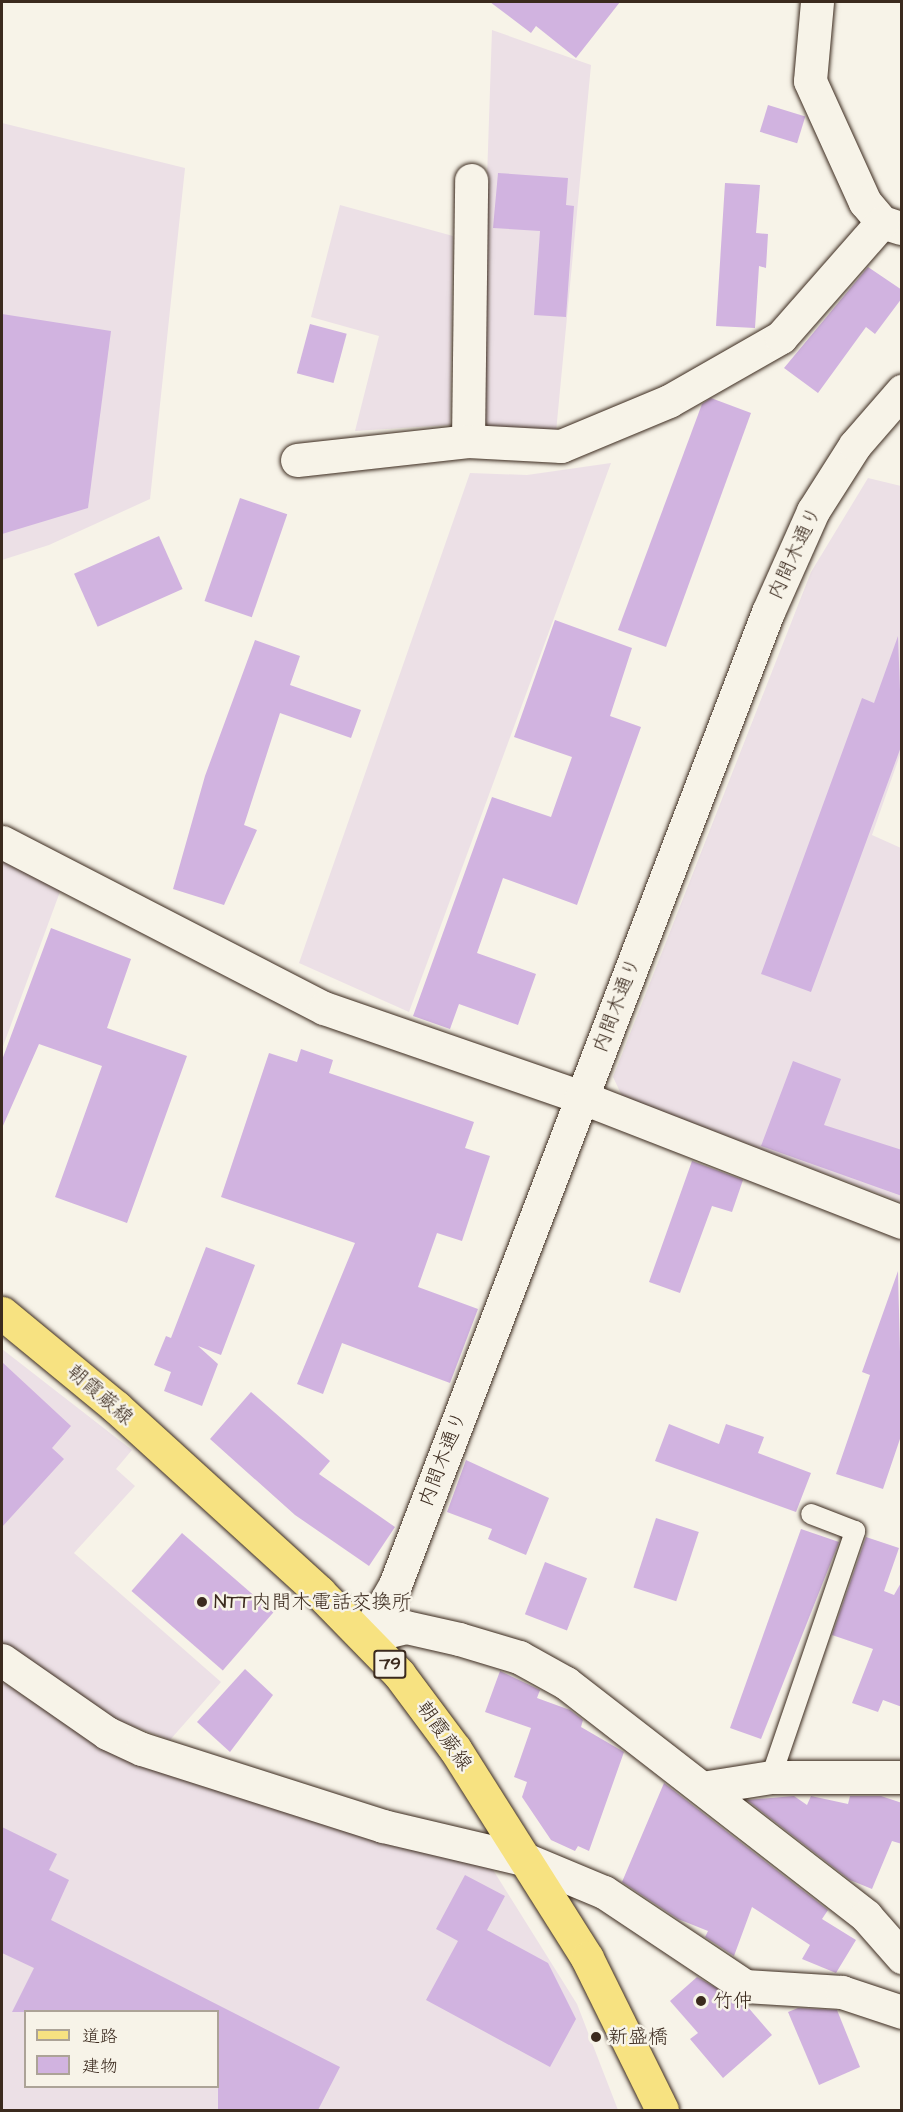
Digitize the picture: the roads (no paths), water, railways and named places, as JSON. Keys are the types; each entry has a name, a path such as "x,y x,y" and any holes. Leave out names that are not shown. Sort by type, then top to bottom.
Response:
{"main road":[{"name":"朝霞蕨線","path":"2,1313 116,1407 365,1637 455,1749 527,1860 629,2034 662,2110"}],"street":[{"path":"297,460 468,441 561,446 669,401 781,337 892,225 864,202 810,81 817,2"},
{"path":"468,441 471,180"},
{"name":"内間木通り","path":"365,1637 395,1585 768,612 813,511 855,445 902,391"},
{"path":"2,842 324,1008 581,1097 902,1222"},
{"path":"365,1637 406,1627 519,1657 575,1689 866,1917 902,1957"},
{"path":"2,1660 107,1733 142,1749 383,1826 527,1860 604,1892 745,1986 842,1992 902,2013"},
{"path":"702,1788 771,1777 902,1777"}],"lane":[{"path":"771,1777 855,1531 811,1514"}],"place":[{"name":"NTT内間木電話交換所","path":"202,1602"},
{"name":"竹仲","path":"701,2001"},
{"name":"新盛橋","path":"596,2037"}]}
